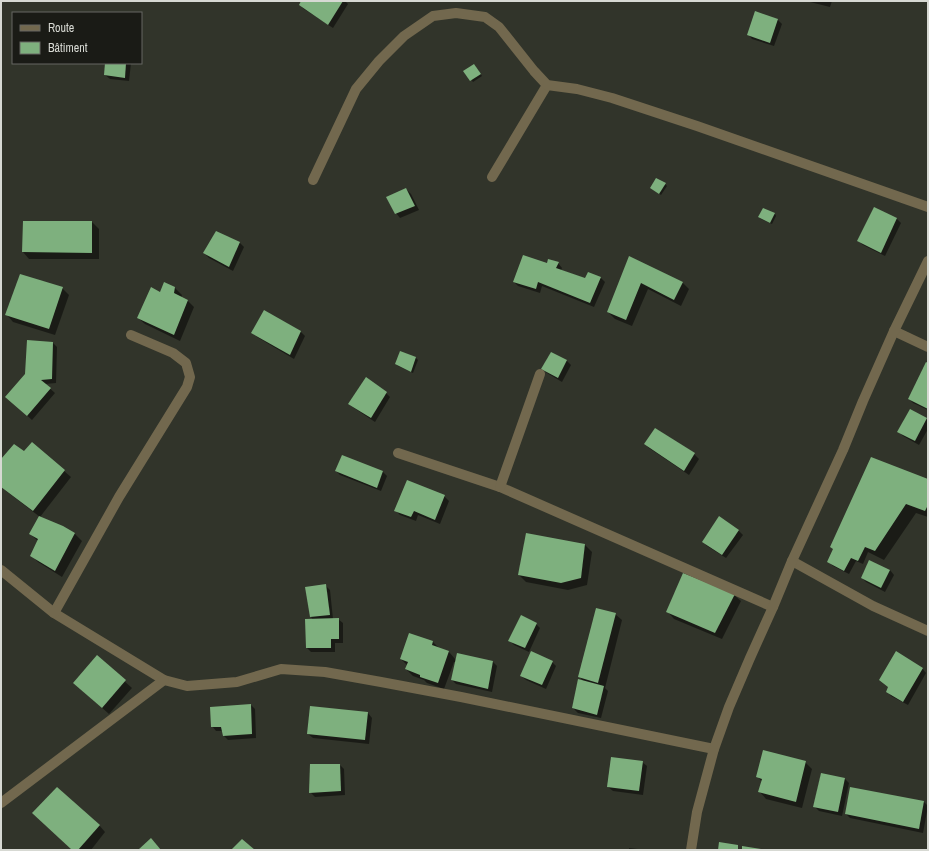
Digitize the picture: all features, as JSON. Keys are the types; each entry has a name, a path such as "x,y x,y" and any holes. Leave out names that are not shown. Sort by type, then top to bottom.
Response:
{"street":[{"path":"313,180 356,89 379,61 404,36 433,16 456,14 485,17 499,27 547,85 577,89 683,121 928,207"},
{"path":"492,176 547,85"},
{"path":"691,850 697,812 714,749 729,707 894,331 928,262"},
{"path":"894,331 928,347"},
{"path":"54,613 119,497 187,387 190,376 186,363 172,353 131,335"},
{"path":"500,487 540,374"},
{"path":"398,452 500,487 773,607"},
{"path":"792,561 873,606 928,631"},
{"path":"1,570 54,613 164,680 187,686 237,682 281,669 325,672 461,696 714,749"},
{"path":"1,803 164,680"}],"building":[{"path":"301,1 343,1 328,25 299,5"},
{"path":"755,11 778,19 770,43 747,35"},
{"path":"105,64 126,64 125,78 104,75"},
{"path":"474,64 481,74 470,81 463,71"},
{"path":"656,178 666,183 659,194 650,188"},
{"path":"406,188 415,206 395,214 386,197"},
{"path":"874,207 897,218 881,253 857,241"},
{"path":"763,208 775,213 770,223 758,217"},
{"path":"23,221 92,221 92,253 22,252"},
{"path":"216,231 240,242 229,267 203,253"},
{"path":"523,255 547,263 548,259 559,262 556,268 585,278 588,272 601,277 590,303 538,282 536,289 513,282"},
{"path":"629,256 683,282 674,300 641,283 626,320 607,312"},
{"path":"20,274 63,287 49,329 5,315"},
{"path":"164,282 175,287 174,293 188,300 174,335 137,318 151,287 160,292"},
{"path":"264,310 301,331 290,355 251,333"},
{"path":"27,340 53,342 52,379 41,380 51,388 27,416 5,397 25,374"},
{"path":"400,351 416,357 411,372 395,364"},
{"path":"551,352 567,360 558,378 541,369"},
{"path":"926,362 928,363 928,409 908,399"},
{"path":"366,377 387,392 371,418 348,404"},
{"path":"910,409 927,418 915,441 897,432"},
{"path":"655,428 695,453 684,471 644,444"},
{"path":"32,442 65,470 33,511 1,487 1,459 14,444 24,451"},
{"path":"342,455 383,471 377,488 335,471"},
{"path":"871,457 928,479 928,505 925,511 906,504 875,551 865,547 858,561 851,558 844,571 827,562 833,549 830,547"},
{"path":"407,480 445,495 435,520 414,511 411,517 394,511"},
{"path":"39,516 63,526 75,533 55,571 30,556 38,539 29,534"},
{"path":"719,516 739,530 722,555 702,542"},
{"path":"526,533 585,544 581,578 561,583 518,575"},
{"path":"869,560 890,570 881,588 861,578"},
{"path":"683,573 735,594 715,633 666,612"},
{"path":"326,584 330,615 310,617 305,587"},
{"path":"596,608 616,613 598,683 578,677"},
{"path":"521,615 537,623 525,648 508,641"},
{"path":"339,618 339,639 331,639 331,648 306,648 305,619"},
{"path":"409,633 433,641 432,645 449,651 438,683 420,677 420,675 405,669 408,662 400,659"},
{"path":"531,651 553,661 542,685 520,676"},
{"path":"896,651 923,668 903,702 886,692 888,687 879,680"},
{"path":"457,653 493,661 488,689 451,680"},
{"path":"97,655 126,680 102,708 73,683"},
{"path":"578,679 604,686 597,715 572,708"},
{"path":"251,704 252,734 223,736 221,727 211,727 210,707"},
{"path":"310,706 368,712 365,740 307,734"},
{"path":"763,750 806,761 796,802 758,792 762,779 756,777"},
{"path":"611,757 643,761 639,791 607,787"},
{"path":"310,764 340,764 341,791 309,793"},
{"path":"821,773 845,778 838,812 813,807"},
{"path":"57,787 100,825 78,850 72,850 32,813"},
{"path":"850,787 924,801 919,829 845,814"},
{"path":"151,838 161,850 138,850"},
{"path":"242,839 255,850 231,850"},
{"path":"719,842 738,845 738,850 718,850"},
{"path":"742,846 761,849 761,850 742,850"}]}
